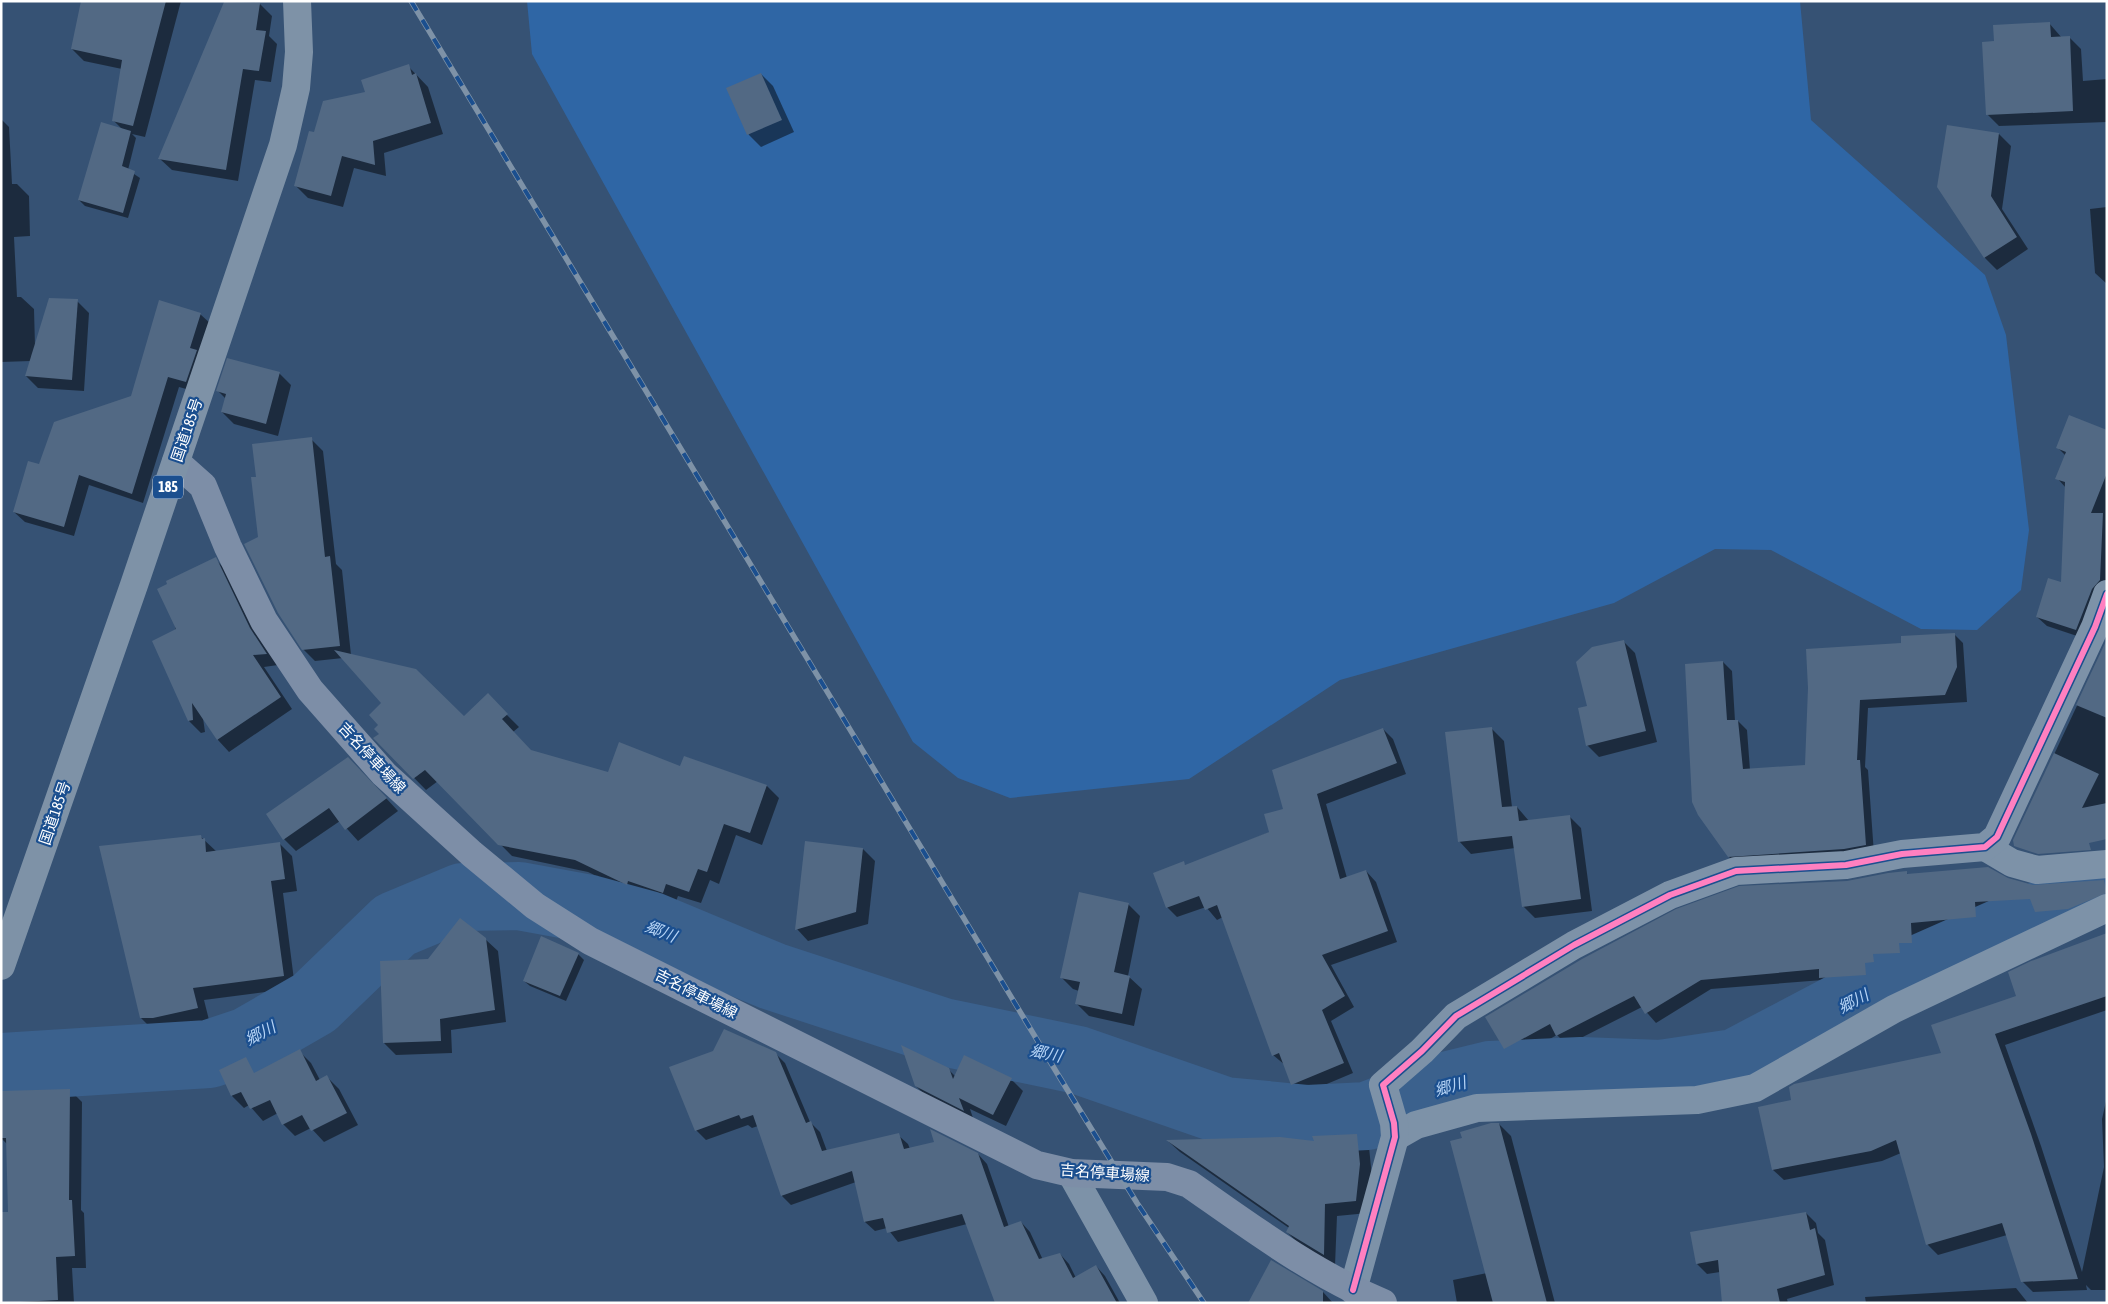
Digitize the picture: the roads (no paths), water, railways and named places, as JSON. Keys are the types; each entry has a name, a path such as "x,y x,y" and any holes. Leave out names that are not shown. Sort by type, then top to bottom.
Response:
{"highway":[{"name":"国道185号","path":"1,966 176,462 282,145 296,88 299,52 297,1"}],"main road":[{"name":"吉名停車場線","path":"176,462 203,486 228,547 264,621 310,690 384,774 502,880 535,906 590,941 1037,1165 1070,1173 1167,1177 1189,1184 1313,1269 1352,1290 1383,1303"}],"street":[{"path":"1352,1290 1392,1120 1383,1085 1422,1051 1456,1016 1574,945 1670,895 1736,871 1846,865 1902,854 1985,847 1997,837 2095,627 2107,594"},
{"path":"1985,847 2012,863 2037,870 2107,864"},
{"path":"1392,1120 1416,1125 1478,1108 1697,1100 1755,1088 1894,1009 2107,908"},
{"path":"1070,1173 1144,1303"}],"waterway":[{"name":"郷川","path":"1,1067 209,1054 248,1041 314,1003 395,925 462,897 519,896 590,909 649,925 772,976 943,1032 1078,1060 1225,1111 1308,1119 1367,1116 1445,1086 1490,1075 1581,1071 1661,1074 1735,1063 1887,983 2107,886"}],"railway":[{"path":"411,1 1057,1073 1137,1203 1204,1303"}]}
